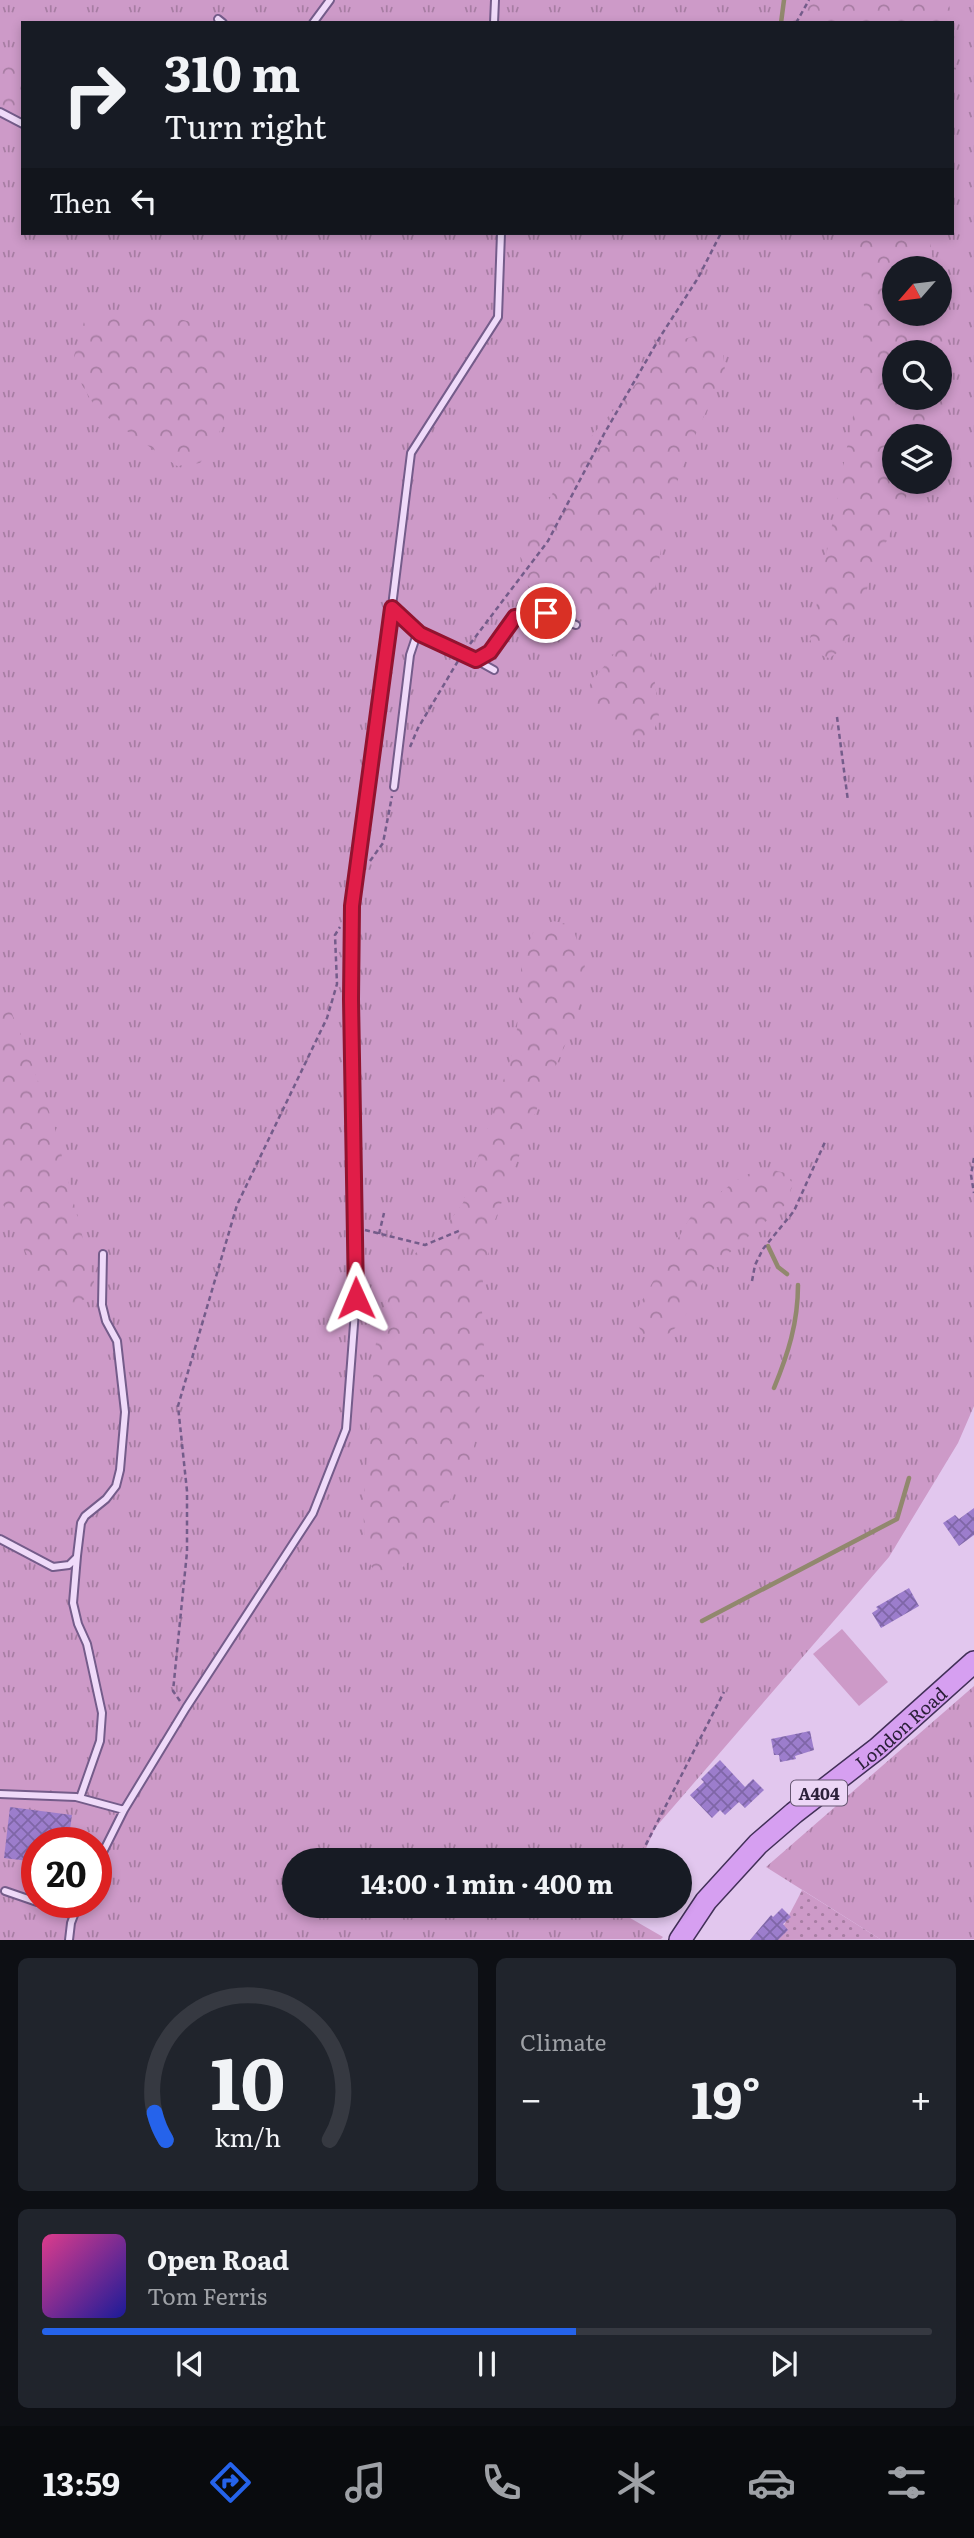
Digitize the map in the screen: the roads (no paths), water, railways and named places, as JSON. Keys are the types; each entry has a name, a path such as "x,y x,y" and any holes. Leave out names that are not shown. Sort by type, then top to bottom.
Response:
{"main road":[{"name":"London Road","path":"680,1940 713,1892 758,1844 878,1748 974,1662"}],"lane":[{"path":"314,21 330,0"},
{"path":"495,0 495,21"},
{"path":"0,112 21,123"},
{"path":"112,1834 186,1708 313,1513 346,1429 356,1298 352,906 411,453 498,317 501,235"},
{"path":"392,608 418,631 494,670"},
{"path":"476,660 490,652 515,617 546,613 576,625"},
{"path":"394,787 410,655 418,631"},
{"path":"80,1798 100,1741 102,1713 87,1644 73,1603 77,1556 81,1523 116,1486 125,1412 117,1342 106,1321 102,1305 103,1254"},
{"path":"0,1539 53,1567 69,1565 77,1556"},
{"path":"0,1794 80,1798 124,1810"},
{"path":"5,1891 21,1896"},
{"path":"69,1940 73,1918"}],"waterway":[{"path":"781,21 784,0"},
{"path":"768,1246 778,1267 787,1274"},
{"path":"774,1388 791,1338 798,1285"},
{"path":"702,1621 897,1519 909,1478"}]}
